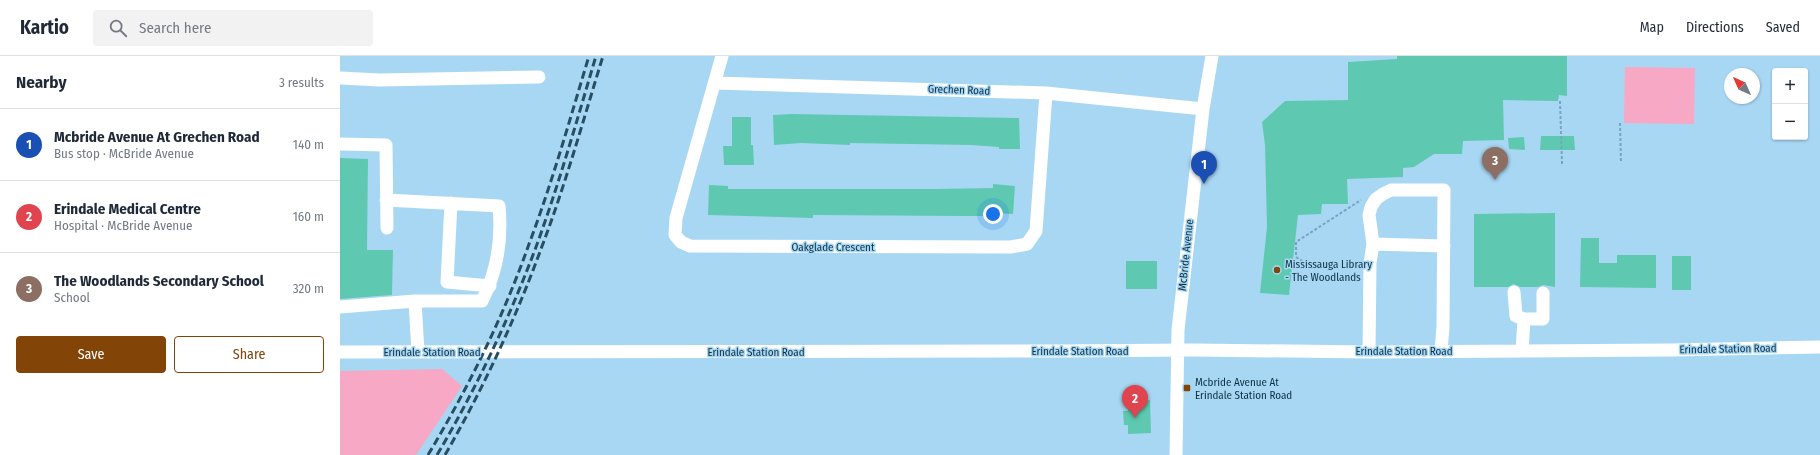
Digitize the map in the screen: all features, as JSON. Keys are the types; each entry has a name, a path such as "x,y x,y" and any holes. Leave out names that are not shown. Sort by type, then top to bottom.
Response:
{"street":[{"name":"Oakglade Crescent","path":"722,56 676,218 674,235 681,242 700,248 1011,247 1027,244 1036,231 1046,93"},
{"name":"McBride Avenue","path":"1176,455 1180,315 1203,109 1212,56"},
{"path":"340,78 380,80 539,77"},
{"name":"Grechen Road","path":"715,83 1046,93 1203,109"},
{"path":"340,144 386,144 387,228"},
{"path":"1369,352 1370,263 1373,244 1369,215 1371,206 1376,199 1391,190 1444,190 1443,327 1441,351"},
{"path":"340,307 414,301 482,301 490,286 501,228 499,206 386,200"},
{"path":"451,203 447,282 490,286"},
{"path":"1373,244 1444,246"},
{"path":"1514,292 1516,316 1524,319 1543,319 1543,293"},
{"path":"414,301 418,352"},
{"path":"1522,351 1524,319"},
{"name":"Erindale Station Road","path":"340,352 1369,352 1820,347"}],"path":[{"path":"1560,101 1562,164"},
{"path":"1620,123 1621,163"},
{"path":"1307,264 1296,257 1296,242 1364,199"}],"shaded area":[{"path":"1625,67 1695,68 1694,124 1624,123"},
{"path":"442,369 462,386 416,455 340,455 340,371"}],"building":[{"path":"1397,56 1567,56 1567,96 1559,95 1558,101 1503,100 1504,140 1463,141 1462,154 1434,154 1414,167 1403,168 1403,177 1347,179 1348,204 1322,204 1321,214 1298,215 1289,295 1260,293 1267,227 1265,145 1262,122 1285,101 1348,100 1348,62 1397,59"},
{"path":"792,114 1019,118 1020,149 999,149 999,147 971,145 850,143 850,145 801,143 774,145 773,115"},
{"path":"732,117 751,117 751,145 753,145 754,165 724,165 723,146 732,146"},
{"path":"1541,136 1574,136 1575,150 1540,150"},
{"path":"1524,137 1525,150 1509,149 1508,138"},
{"path":"340,158 368,159 367,250 393,250 392,295 340,299"},
{"path":"993,184 1015,186 1013,214 985,212 985,216 813,215 813,218 708,215 709,185 728,186 728,189 934,189 993,188"},
{"path":"1555,213 1555,287 1543,285 1538,287 1520,287 1514,284 1508,287 1474,287 1474,214"},
{"path":"1581,238 1599,238 1599,263 1617,263 1617,255 1656,255 1656,288 1580,287"},
{"path":"1672,256 1691,256 1691,290 1672,290"},
{"path":"1126,261 1157,261 1157,289 1126,289"},
{"path":"1150,400 1151,433 1128,434 1128,425 1124,425 1123,411 1128,411 1128,401"}],"railway":[{"path":"428,455 484,352 519,272 545,198 589,56"},
{"path":"437,455 465,405 491,353 526,274 568,152 596,56"},
{"path":"445,455 498,354 531,276 566,177 603,56"}],"place":[{"name":"The Woodlands Secondary School","path":"1495,180"},
{"name":"Mcbride Avenue At Grechen Road","path":"1204,184"},
{"name":"Mississauga Library - The Woodlands","path":"1277,270"},
{"name":"Mcbride Avenue At Erindale Station Road","path":"1187,388"},
{"name":"Erindale Medical Centre","path":"1135,418"}]}
